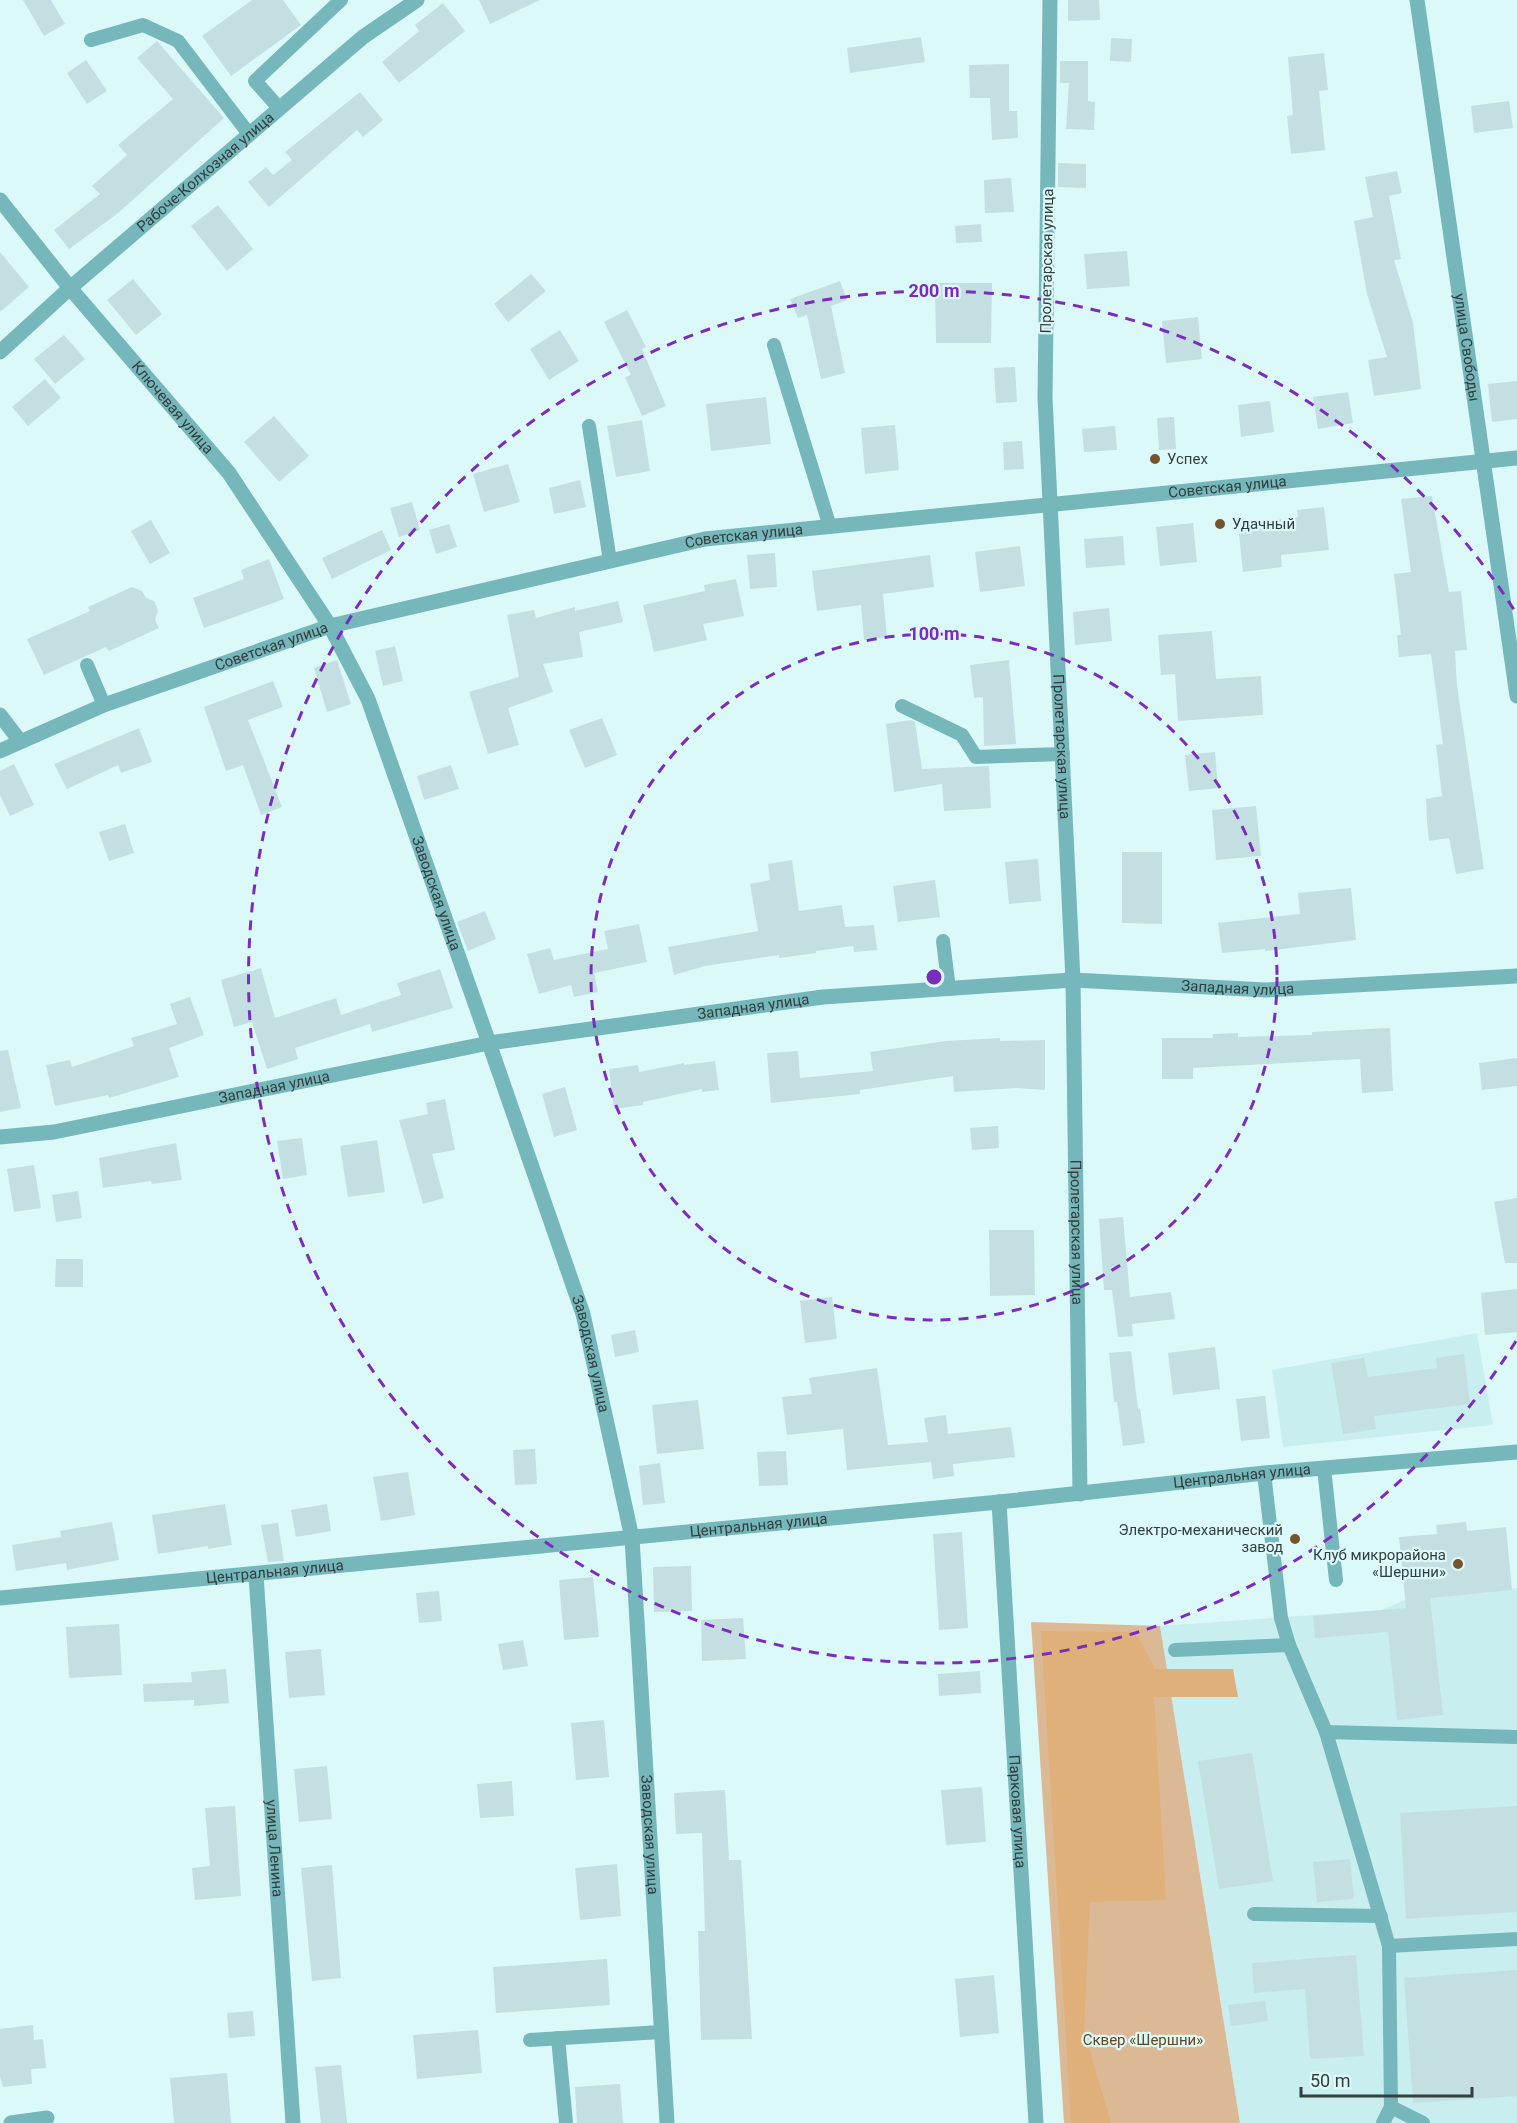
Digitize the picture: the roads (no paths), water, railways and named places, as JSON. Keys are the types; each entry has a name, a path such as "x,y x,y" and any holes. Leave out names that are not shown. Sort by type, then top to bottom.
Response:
{"street":[{"name":"Рабоче-Колхозная улица","path":"0,352 70,288 363,37 417,0"},
{"name":"Пролетарская улица","path":"1050,0 1045,398 1073,980 1080,1494"},
{"name":"улица Свободы","path":"1417,0 1517,696"},
{"name":"Ключевая улица","path":"0,200 70,288 229,473 330,626"},
{"name":"Советская улица","path":"0,751 105,705 330,626 705,539 1517,458"},
{"name":"Заводская улица","path":"330,626 368,699 583,1314 632,1538 667,2123"},
{"path":"0,715 20,741"},
{"name":"Западная улица","path":"0,1137 54,1132 489,1043 823,998 1073,980 1266,990 1517,976"},
{"name":"Центральная улица","path":"0,1598 1080,1494 1264,1473 1517,1452"},
{"name":"Парковая улица","path":"999,1502 1036,2123"},
{"name":"улица Ленина","path":"256,1575 293,2123"},
{"path":"11,2123 47,2118"}],"lane":[{"path":"279,108 255,81 341,0"},
{"path":"91,40 143,25 178,41 249,134"},
{"path":"774,345 830,526"},
{"path":"589,426 610,561"},
{"path":"87,665 105,705"},
{"path":"902,706 962,735 976,757 1063,754"},
{"path":"943,941 949,989"},
{"path":"1324,1468 1335,1580"},
{"path":"1264,1473 1281,1618 1289,1645 1326,1732 1389,1946 1390,2107 1383,2123"},
{"path":"1175,1650 1289,1645"},
{"path":"1326,1732 1517,1737"},
{"path":"1254,1914 1381,1916"},
{"path":"1389,1946 1517,1939"},
{"path":"530,2040 661,2032"},
{"path":"558,2038 566,2123"},
{"path":"1390,2107 1423,2123"}],"place":[{"name":"Успех","path":"1155,459"},
{"name":"Удачный","path":"1220,524"},
{"name":"Электро-механический завод","path":"1295,1539"},
{"name":"Клуб микрорайона «Шершни»","path":"1458,1564"}],"park label":[{"name":"Сквер «Шершни»","path":"1143,2040"}]}
